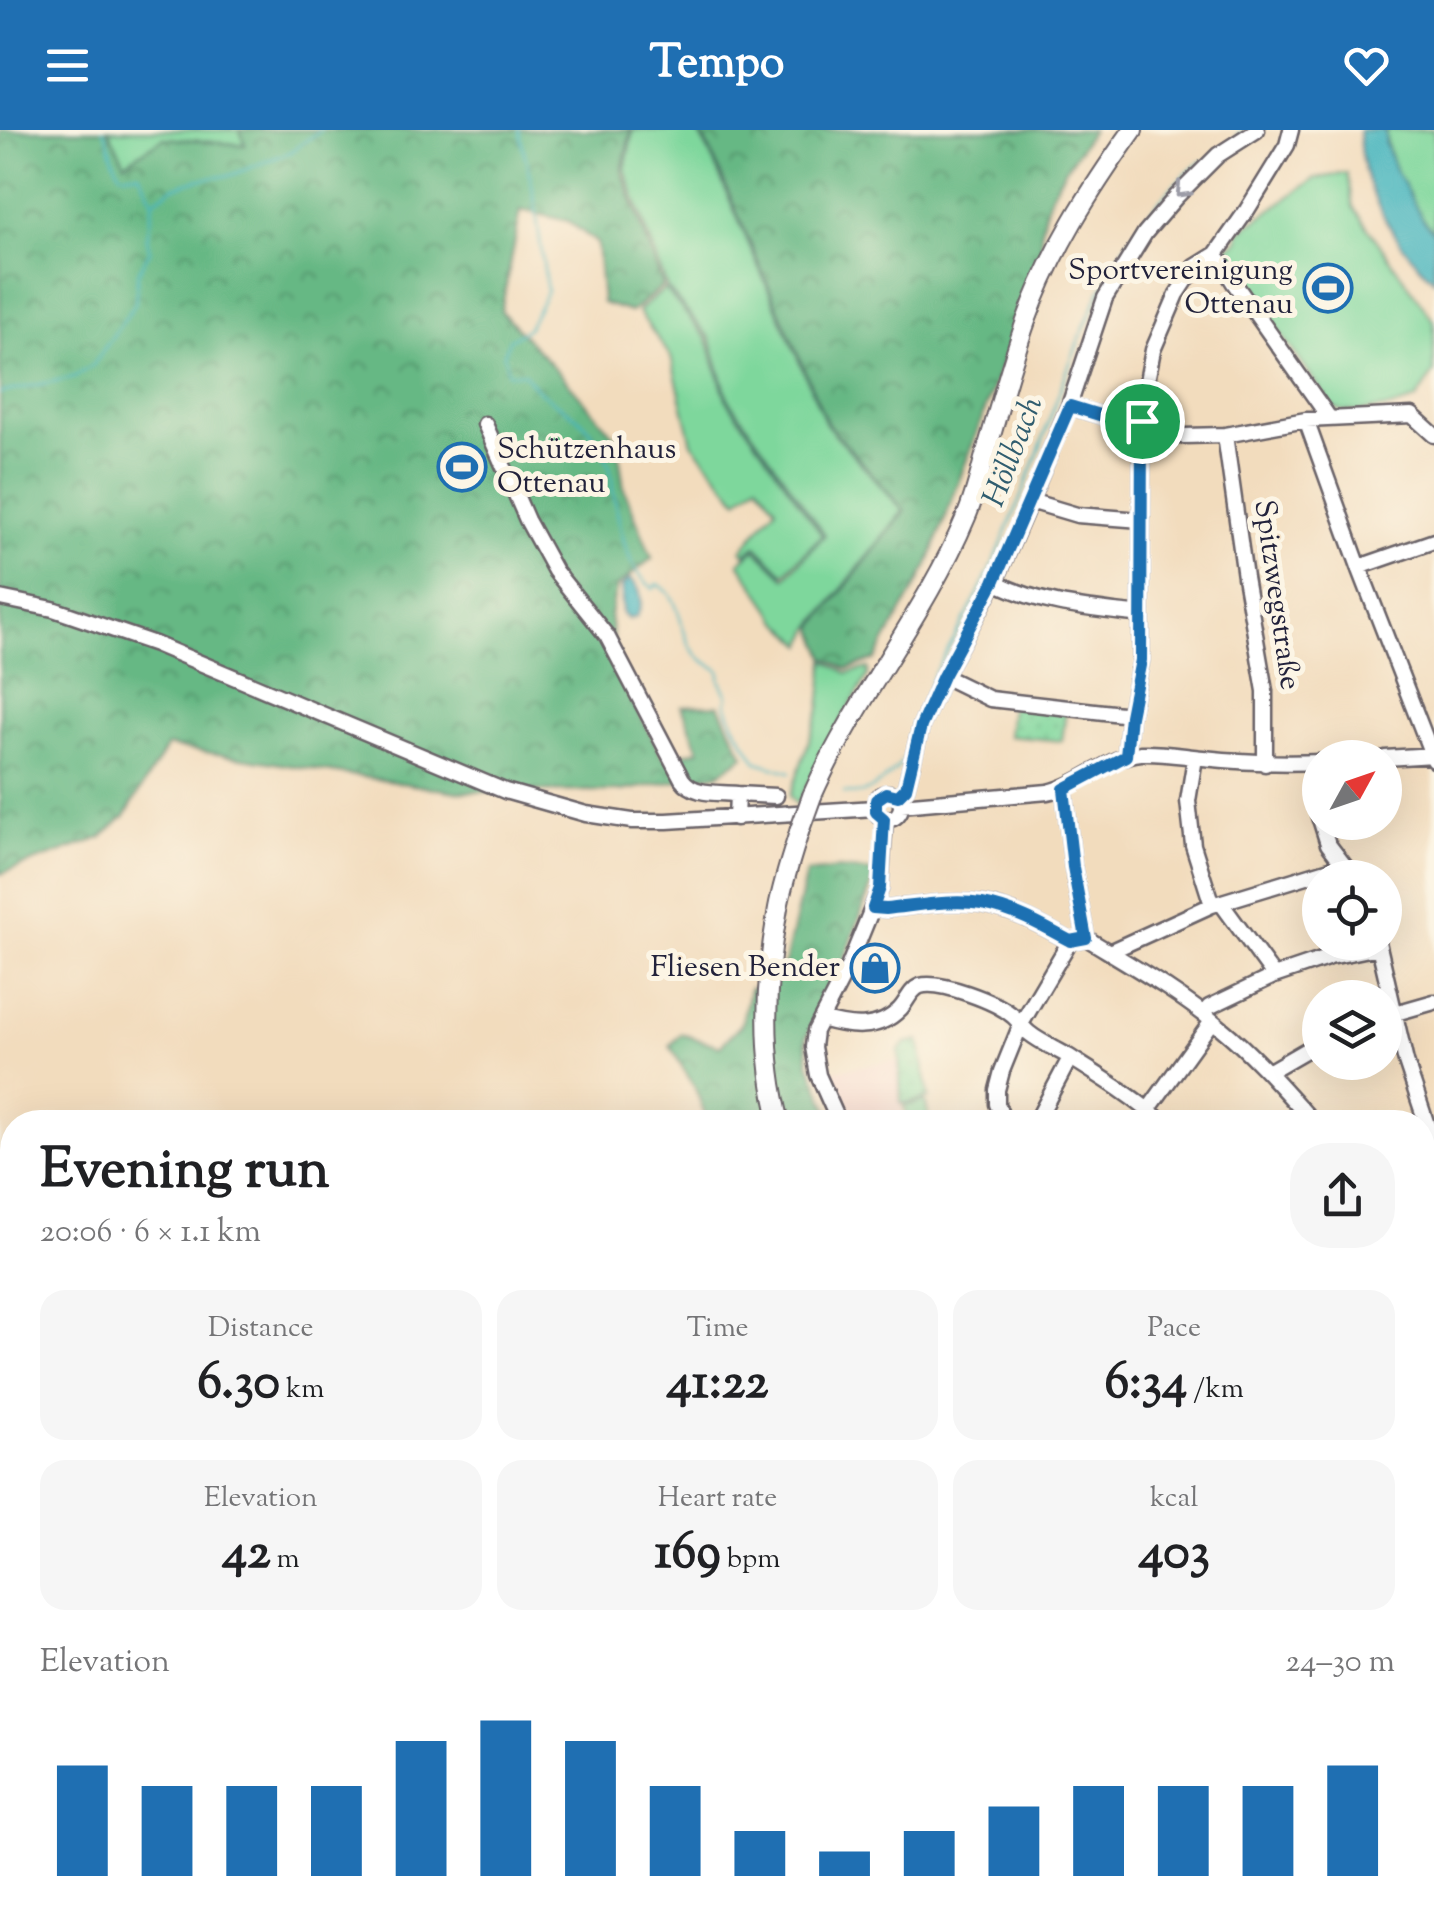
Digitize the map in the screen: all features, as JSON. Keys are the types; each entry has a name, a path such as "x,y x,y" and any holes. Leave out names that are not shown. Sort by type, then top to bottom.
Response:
{"main road":[{"path":"778,1110 769,1050 767,988 777,910 812,796 830,755 918,610 968,514 1025,323 1047,266 1099,178 1134,130"}],"street":[{"path":"0,598 54,609 155,644 505,791 586,814 632,821 897,816 921,726 943,676 1000,585 1036,503 1073,407 1105,298 1145,233 1176,197 1218,155 1257,130"},
{"path":"1126,756 1141,660 1142,429 1152,350 1177,294 1195,267 1216,254 1288,145 1291,130"},
{"path":"1216,254 1330,419"},
{"path":"1073,407 1142,429 1225,435 1306,420 1412,415 1434,435"},
{"path":"1306,420 1434,756 1402,757"},
{"path":"485,424 527,520 555,571 607,636 688,788 776,796"},
{"name":"Spitzwegstraße","path":"1225,435 1263,676 1265,764"},
{"path":"1036,503 1077,515 1141,520"},
{"path":"1359,567 1434,542"},
{"path":"1000,585 1063,605 1141,615"},
{"path":"943,676 990,699 1130,716"},
{"path":"834,1110 812,1053 816,1031 850,965 880,888 880,814 876,800 882,794 890,793 900,801 1048,792 1064,789 1126,756 1165,754 1265,764 1302,763"},
{"path":"1195,758 1188,801 1193,844 1216,904 1274,976"},
{"path":"1064,789 1086,938"},
{"path":"736,794 736,818"},
{"path":"1108,952 1216,904 1302,878"},
{"path":"873,908 983,904 1039,924 1070,941 1086,938 1208,1018 1268,1072 1302,1110"},
{"path":"1000,1110 997,1090 1021,1024 1070,941"},
{"path":"821,1019 870,1026 900,1009 914,989 937,985 1012,1014 1028,1032 1148,1110 1208,1018 1210,1008 1274,976 1324,960"},
{"path":"1402,1011 1434,1002"},
{"path":"1402,1050 1422,1110"},
{"path":"1268,1072 1302,1052"},
{"path":"1042,1110 1070,1058"}],"shaded area":[{"path":"899,1060 902,1110 840,1110 823,1072"}],"green space":[{"path":"0,130 108,130 125,163 164,138 245,145 240,130 631,130 622,171 663,286 631,312 602,303 597,243 568,221 521,210 501,311 617,439 624,489 652,558 617,586 610,614 617,674 664,758 699,750 682,706 719,705 744,756 718,774 621,791 457,792 167,746 125,816 101,838 0,874"},
{"path":"108,130 240,130 246,145 164,138 125,163"},
{"path":"633,130 697,130 826,424 903,511 812,627 804,645 778,620 739,563 755,549 785,578 825,535 728,398 710,338 667,288 625,170"},
{"path":"699,130 1092,130 1050,197 1041,244 1047,249 928,565 875,660 847,669 825,657 814,627 905,511 827,423"},
{"path":"1120,130 1127,130 1053,241 1072,198 1107,140"},
{"path":"1385,130 1434,130 1434,233 1402,185"},
{"name":"Sportvereinigung Ottenau","path":"1347,173 1353,207 1434,321 1434,372 1416,400 1358,412 1333,407 1223,254 1238,241 1239,232 1314,179"},
{"path":"665,289 707,339 726,399 822,535 784,574 756,546 745,554 742,550 776,507 758,483 738,500 692,443 671,357 638,311"},
{"path":"825,660 847,673 868,668 868,676 797,805 790,796 820,709"},
{"path":"1011,705 1066,711 1062,741 1008,736"},
{"path":"838,869 876,872 836,984 806,1037 809,1062 828,1110 703,1110 670,1046 681,1034 720,1046 741,1025 750,988 762,989 785,963 806,873"},
{"path":"919,1040 929,1098 901,1104 899,1051 906,1043"},
{"path":"925,1101 927,1110 905,1110 904,1106"}],"water":[{"path":"1359,130 1385,130 1395,169 1434,233 1434,280 1405,248 1381,212 1365,172"},
{"path":"630,579 638,587 641,602 636,617 628,619 622,613 622,586"}],"waterway":[{"name":"Höllbach","path":"103,130 118,169 122,174 139,173 153,201 172,188 232,175 290,152 321,130"},
{"name":"Höllbach","path":"519,130 533,190 547,291 528,328 509,340 504,355 508,373 524,373 542,393 591,431 610,468 621,531 636,569 653,588 658,584 667,591 692,649 720,671 733,723 757,762 790,772"},
{"name":"Höllbach","path":"1237,135 1243,130"},
{"name":"Höllbach","path":"925,699 933,676 998,552 1074,352 1105,282 1146,217 1202,161"},
{"path":"0,393 74,377 93,365 135,304 138,273 150,251 147,239 153,202"},
{"name":"Höllbach","path":"844,793 862,793 874,787 907,754"}],"place":[{"name":"Sportvereinigung Ottenau","path":"1328,288"},
{"name":"Schützenhaus Ottenau","path":"462,467"},
{"name":"Fliesen Bender","path":"875,968"}],"route":[{"path":"1070,406 1109,418 1142,421 1141,660 1126,756 1064,789 1086,938 1070,941 1039,924 983,904 873,908 880,888 884,819 874,804 886,793 898,796 906,788 921,726 994,582 1070,406"}]}
